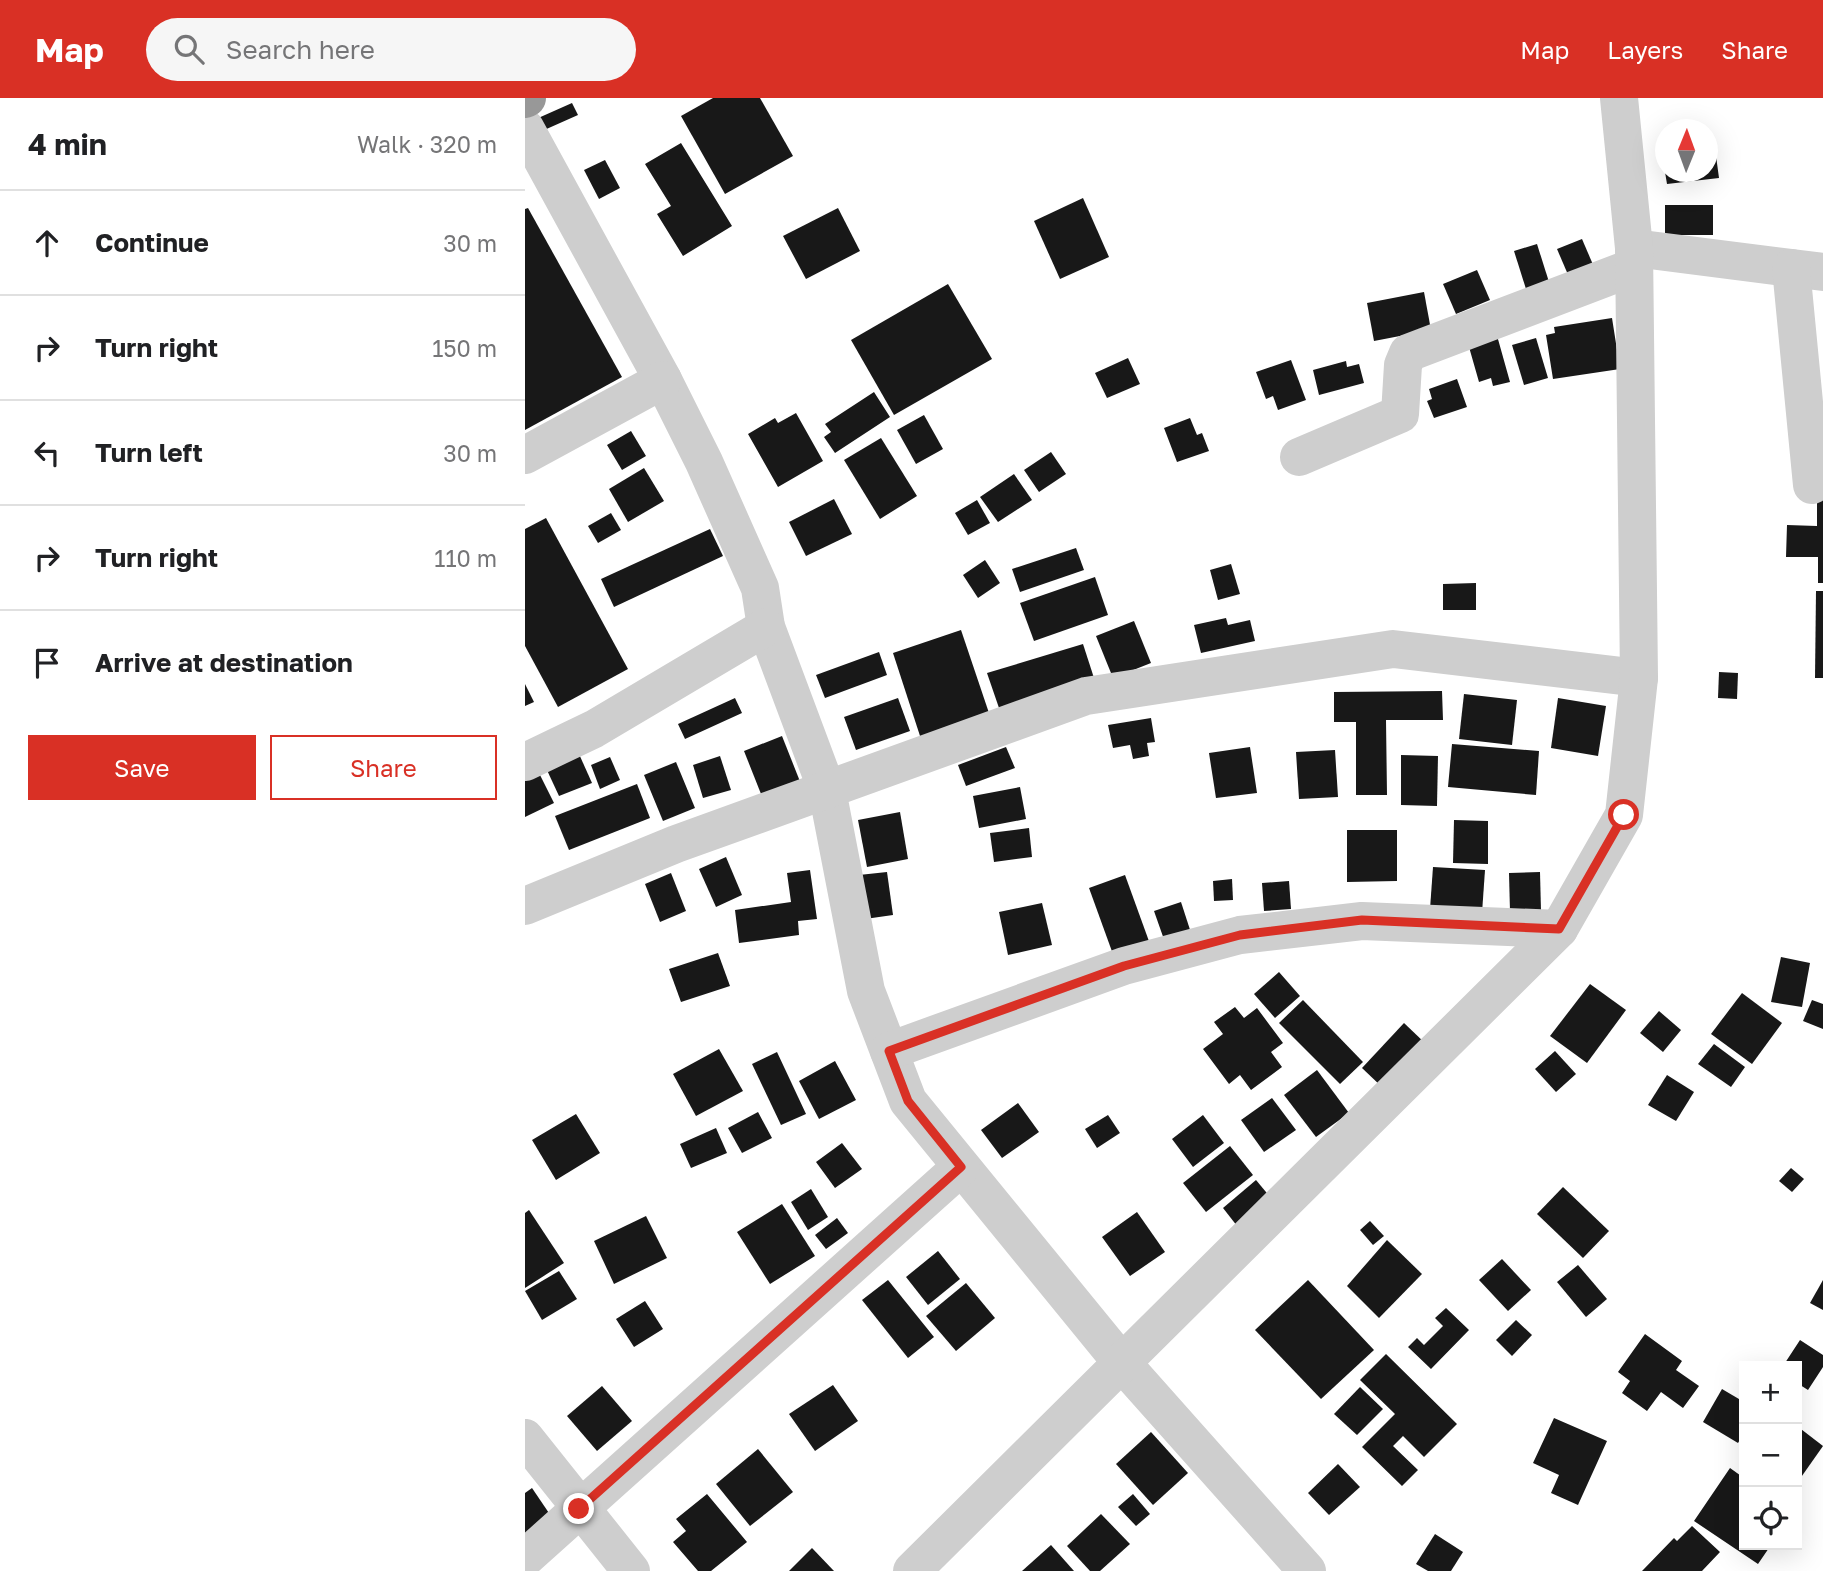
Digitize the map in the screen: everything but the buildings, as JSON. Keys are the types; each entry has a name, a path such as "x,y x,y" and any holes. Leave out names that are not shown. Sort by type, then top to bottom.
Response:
{"street":[{"path":"912,1571 1559,929 1624,815 1639,678 1634,258 1619,98"},
{"path":"525,128 705,462 760,588 766,627 827,790 866,991 908,1101 1122,1363 1307,1571"},
{"path":"1299,457 1400,414 1403,365 1408,353 1634,258 1807,270 1812,485"},
{"path":"525,455 663,380"},
{"path":"525,762 594,729 766,627"},
{"path":"525,906 676,844 1086,696 1393,649 1639,678"},
{"path":"889,1051 1124,966 1240,935 1362,920 1559,929"},
{"path":"525,1558 961,1167"},
{"path":"525,1438 631,1571"}],"route":[{"path":"579,1509 961,1167 908,1101 889,1051 1124,966 1240,935 1362,920 1559,929 1624,815"}]}
